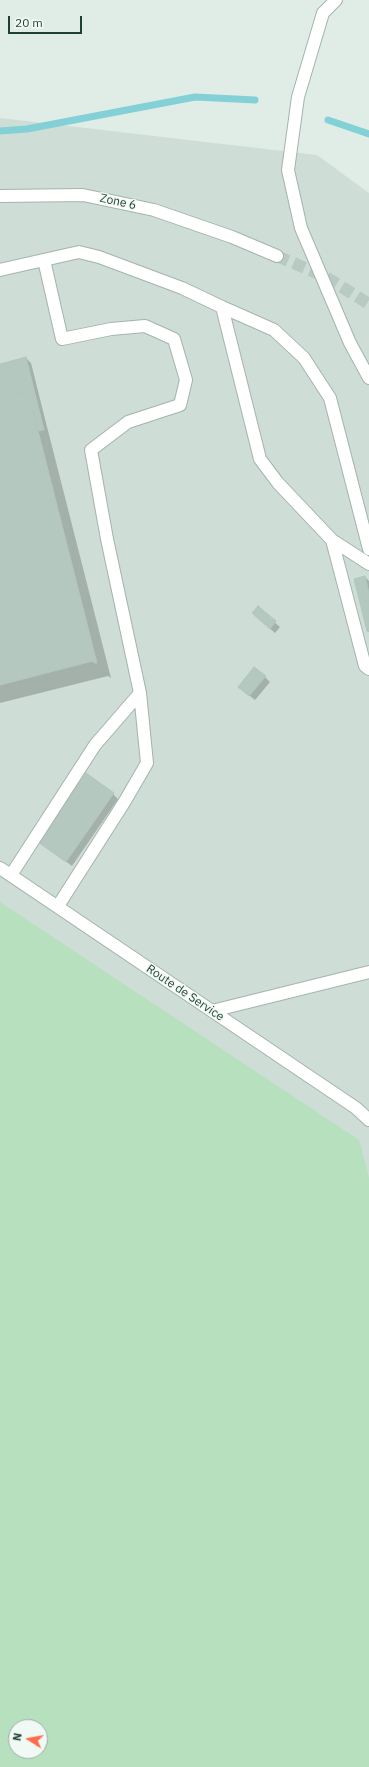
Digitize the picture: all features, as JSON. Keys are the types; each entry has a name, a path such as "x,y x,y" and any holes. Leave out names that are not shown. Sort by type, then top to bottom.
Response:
{"street":[{"path":"320,0 323,13"},
{"path":"336,0 323,13 298,97 288,170 301,228 350,343 369,378"},
{"name":"Zone 6","path":"0,196 83,195 154,210 232,237 277,256"},
{"path":"0,270 79,252 99,256 182,288 222,308 274,330 304,358 330,398 369,549"},
{"path":"44,260 62,339 111,329 145,326 174,339 186,380 180,405 128,422 90,450 107,539 140,693 147,763 125,801 58,906"},
{"path":"222,308 260,459 278,483 332,540 369,564"},
{"path":"332,540 365,666 369,669"},
{"path":"11,875 95,745 140,693"},
{"name":"Route de Service","path":"0,868 356,1108 369,1120"},
{"path":"212,1011 369,972"}],"shaded area":[{"path":"0,118 317,155 369,193 369,1767 0,1767"}],"green space":[{"path":"0,902 359,1140 369,1178 369,1767 0,1767"}],"building":[{"path":"26,357 44,430 38,431 28,391 0,398 0,364"},
{"path":"28,391 97,663 94,663 93,661 0,685 0,398"},
{"path":"365,576 369,593 369,631 367,631 354,579"},
{"path":"258,606 276,621 270,629 252,613"},
{"path":"254,667 266,676 249,696 238,687"},
{"path":"86,773 114,793 66,862 38,842"}],"waterway":[{"path":"0,131 27,129 195,97 255,100"},
{"path":"328,120 369,134"}],"tunnel":[{"path":"277,256 326,277 369,304"}]}
